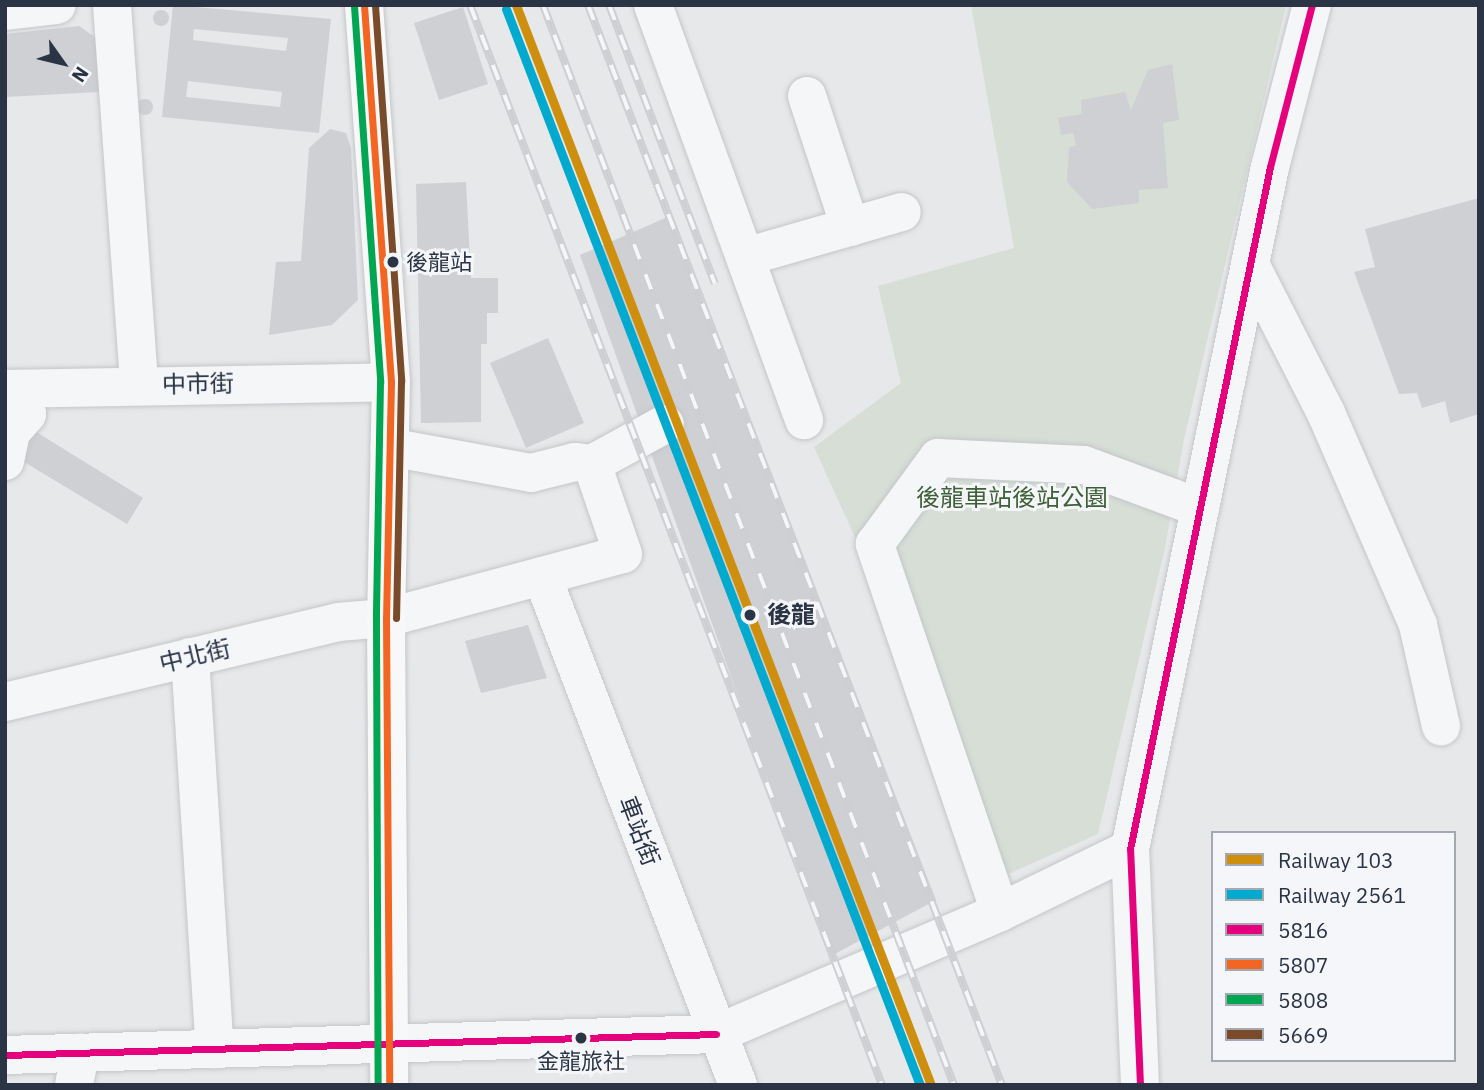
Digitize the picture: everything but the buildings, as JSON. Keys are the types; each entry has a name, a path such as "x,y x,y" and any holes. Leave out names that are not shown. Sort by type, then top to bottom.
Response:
{"main road":[{"path":"364,5 391,382 386,618 392,1043 389,1085"}],"street":[{"path":"5,11 57,5"},
{"path":"112,5 139,385"},
{"path":"653,5 804,420"},
{"path":"1140,1085 1130,849 1250,264 1312,5"},
{"path":"807,96 850,227"},
{"path":"745,257 901,212"},
{"path":"1250,264 1326,412 1418,625 1441,726"},
{"name":"中市街","path":"13,389 391,382"},
{"path":"7,441 27,414 28,404 13,389"},
{"path":"389,447 531,473 575,463 592,464 664,424"},
{"path":"1000,912 875,544 938,458 1084,465 1200,508"},
{"path":"386,618 623,554 592,464"},
{"name":"車站街","path":"542,576 716,1034 738,1085"},
{"name":"中北街","path":"5,702 338,622 386,618"},
{"path":"190,657 215,1049"},
{"path":"5,1055 77,1069 215,1049 716,1034 1000,912 1130,849"}],"green space":[{"name":"後龍車站後站公園","path":"971,5 1286,5 1184,439 1165,548 1098,834 1008,874 814,447 901,383 878,286 1014,248"}],"railway":[{"path":"470,5 882,1085"},
{"path":"543,5 954,1085"},
{"path":"588,5 1002,1085"},
{"path":"609,5 715,284"}],"rail line":[{"name":"103","path":"516,5 931,1085"},
{"name":"2561","path":"506,9 920,1085"}],"transit line":[{"name":"5807","path":"364,5 391,382 386,618 389,1085"},
{"name":"5669","path":"375,5 401,381 396,618"},
{"name":"5816","path":"1140,1085 1130,849 1270,167 1312,5"},
{"name":"5808","path":"354,6 380,382 376,618 378,1085"},
{"name":"5816","path":"5,1055 716,1034"}],"place":[{"name":"後龍站","path":"393,262"},
{"name":"後龍","path":"750,615"},
{"name":"金龍旅社","path":"581,1038"}]}
